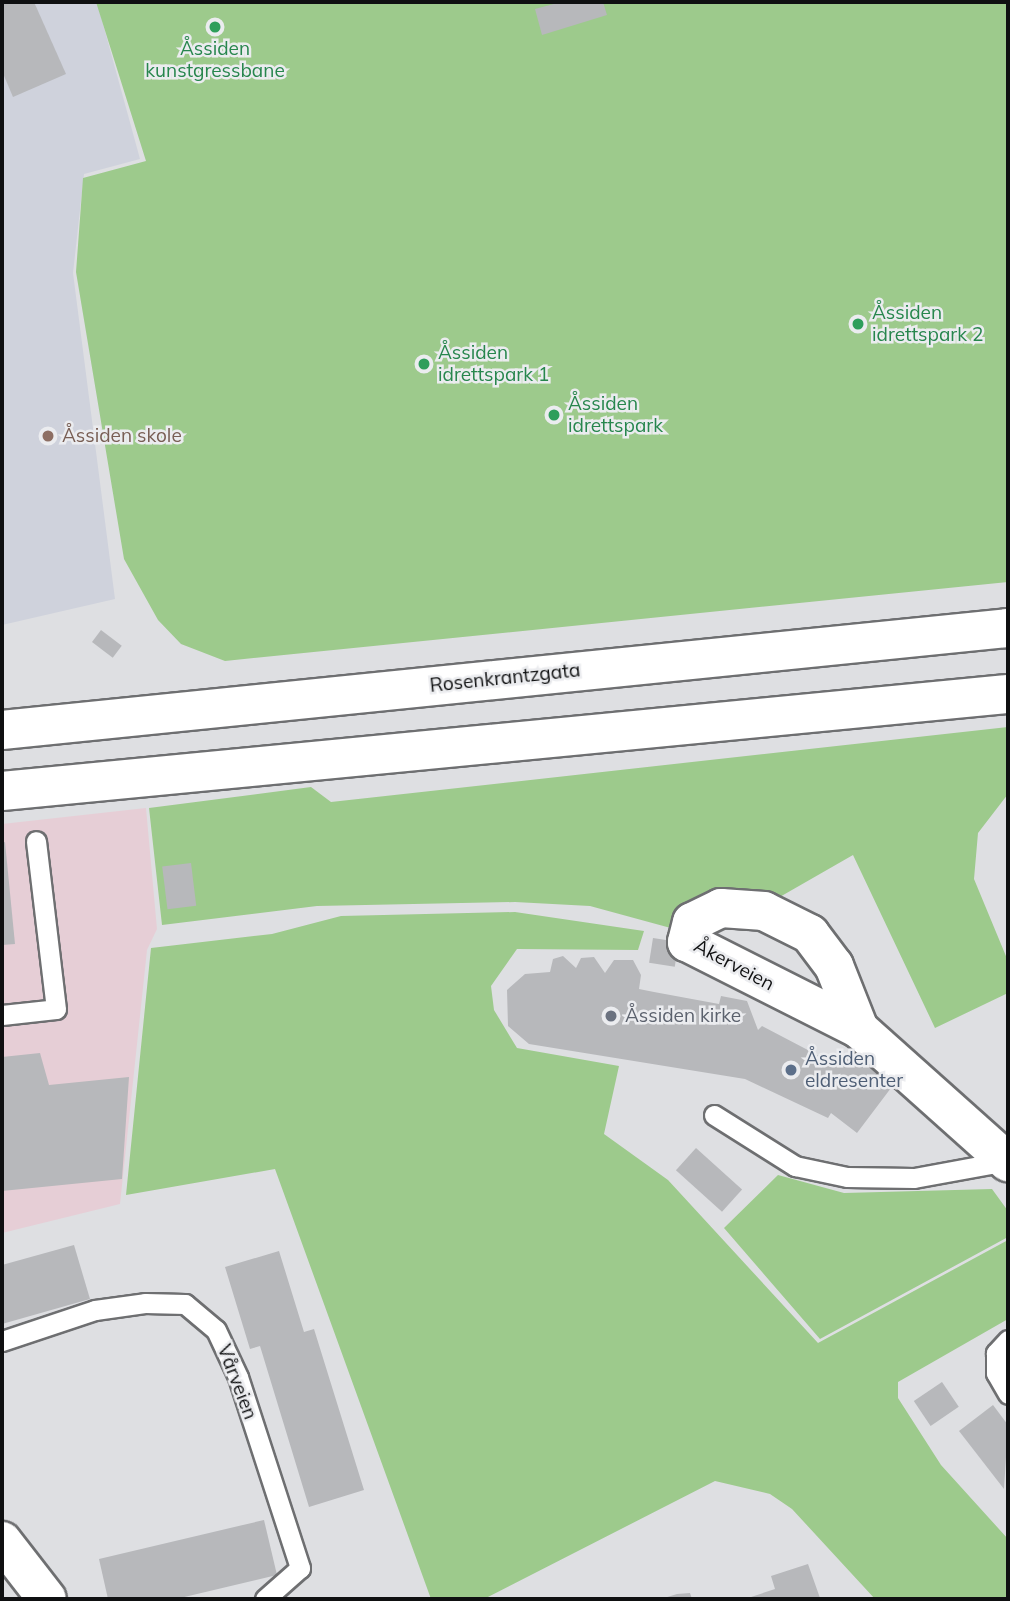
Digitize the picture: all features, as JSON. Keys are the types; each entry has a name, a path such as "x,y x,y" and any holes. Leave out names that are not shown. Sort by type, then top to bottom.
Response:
{"main road":[{"name":"Rosenkrantzgata","path":"2,730 1008,628"},
{"path":"2,791 1008,694"},
{"path":"859,1029 1008,1162"},
{"path":"2,1541 47,1599"}],"lane":[{"path":"2,1015 56,1009 36,841"},
{"path":"714,1115 774,1157 837,1175 914,1178 1008,1162"},
{"name":"Vårveien","path":"2,1340 95,1310 145,1303 185,1304 216,1330 239,1377 300,1568 264,1599"},
{"path":"1008,1340 996,1353 996,1373 1008,1394"}],"shaded area":[{"name":"Åssiden skole","path":"2,2 97,2 140,159 84,174 73,273 115,599 2,625"},
{"path":"146,808 157,929 147,950 120,1204 2,1233 2,824"}],"green space":[{"name":"Åssiden idrettspark","path":"96,2 1008,2 1008,582 225,661 181,644 158,620 124,559 76,272 83,178 146,161"},
{"path":"1008,727 1008,794 978,833 974,879 1008,961 1008,993 935,1028 853,855 771,902 678,930 590,906 515,902 317,906 162,925 149,808 311,787 331,802"},
{"path":"515,912 644,931 638,950 517,949 491,986 494,1010 517,1048 619,1066 604,1134 668,1180 818,1343 1008,1240 1008,1319 898,1382 898,1398 941,1465 1008,1539 1008,1599 875,1599 792,1509 770,1494 715,1481 484,1599 431,1599 275,1169 126,1195 151,948 272,934 341,916"},
{"path":"778,1175 844,1193 992,1189 1008,1211 1008,1237 820,1339 724,1228"}],"building":[{"path":"2,2 34,2 66,74 13,97 2,71"},
{"path":"561,2 603,2 607,15 542,35 535,9"},
{"path":"101,630 122,646 113,658 92,642"},
{"path":"5,842 15,944 2,945 2,843"},
{"path":"191,863 196,906 167,909 162,867"},
{"path":"653,938 679,942 675,967 649,963"},
{"path":"563,956 576,968 581,958 594,957 605,973 614,960 633,960 641,975 639,989 719,1004 721,996 747,1001 758,1030 762,1026 825,1059 850,1053 894,1084 857,1133 831,1113 828,1118 745,1079 529,1044 508,1026 507,990 525,974 550,972 553,959"},
{"path":"40,1053 49,1085 129,1077 122,1179 2,1191 2,1057"},
{"path":"696,1148 742,1189 722,1212 676,1170"},
{"path":"74,1245 90,1299 2,1324 2,1265"},
{"path":"279,1251 304,1332 314,1329 364,1490 309,1507 260,1346 250,1349 225,1267"},
{"path":"942,1382 959,1407 931,1426 914,1401"},
{"path":"993,1405 1008,1425 1004,1489 959,1431"},
{"path":"264,1520 277,1575 176,1599 108,1599 99,1559"},
{"path":"808,1564 820,1598 745,1599 775,1589 771,1576"},
{"path":"690,1593 692,1599 661,1599 677,1594"}],"place":[{"name":"Åssiden kunstgressbane","path":"215,27"},
{"name":"Åssiden idrettspark 2","path":"858,324"},
{"name":"Åssiden idrettspark 1","path":"424,364"},
{"name":"Åssiden idrettspark","path":"554,415"},
{"name":"Åssiden skole","path":"48,436"},
{"name":"Åssiden kirke","path":"611,1016"},
{"name":"Åssiden eldresenter","path":"791,1070"}]}
